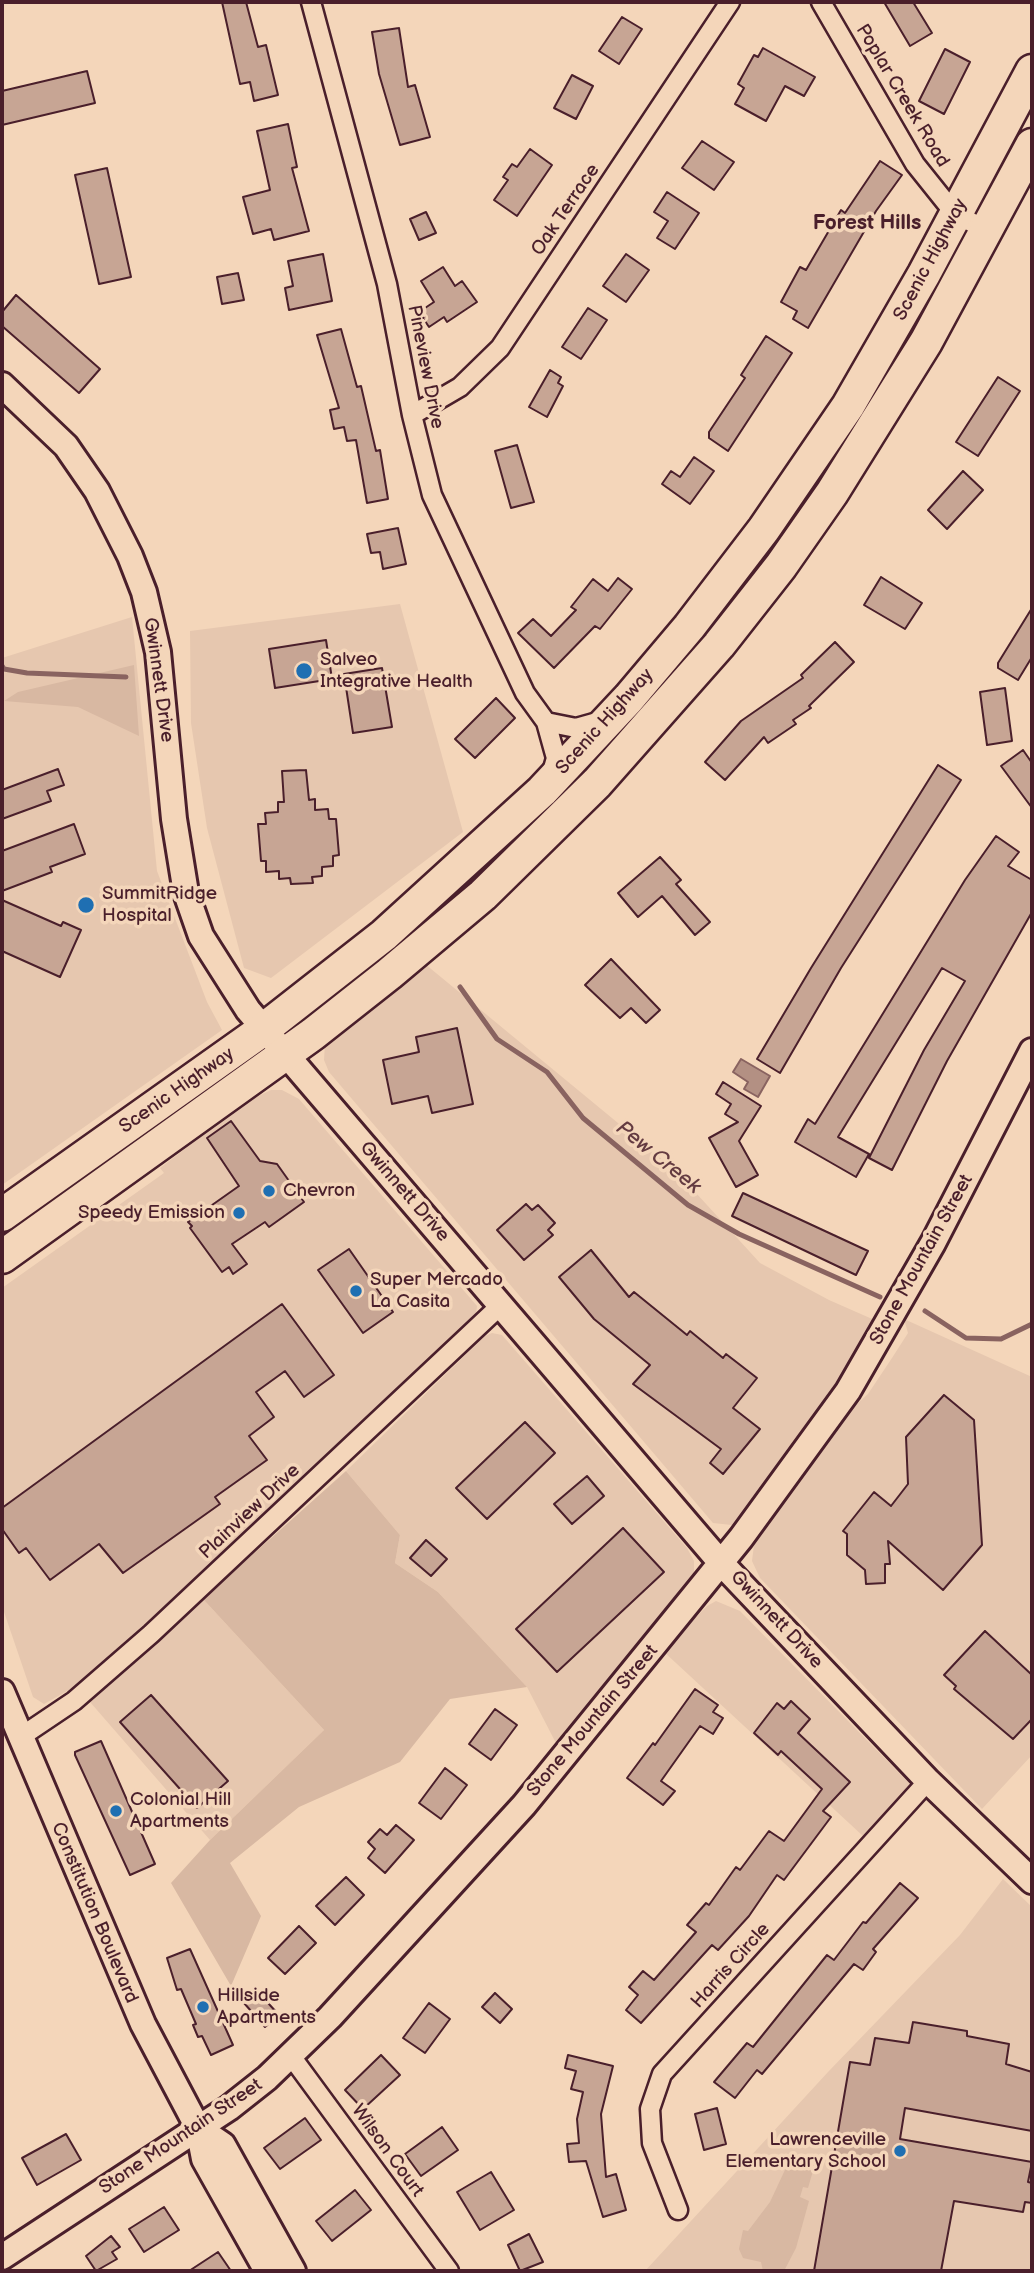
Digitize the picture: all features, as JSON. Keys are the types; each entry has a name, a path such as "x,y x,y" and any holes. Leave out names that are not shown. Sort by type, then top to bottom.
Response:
{"highway":[{"name":"Scenic Highway","path":"2,1214 264,1030 384,935 497,834 550,783 610,718 689,627 782,505 854,395 1032,71"},
{"name":"Scenic Highway","path":"2,1257 284,1055 389,974 483,895 597,783 661,714 781,566 832,493 926,342 1032,145"}],"street":[{"name":"Pineview Drive","path":"311,2 387,284 412,415 432,495 525,693 547,722"},
{"name":"Oak Terrace","path":"412,415 460,387 500,348 730,2"},
{"name":"Poplar Creek Road","path":"821,2 915,164 955,215 987,230"},
{"name":"Gwinnett Drive","path":"2,385 66,446 97,491 130,556 146,601 158,652 174,819 186,893 201,936 214,960 284,1055 721,1563 928,1781 1032,1881"},
{"path":"550,783 556,758 547,722 576,728 610,718"},
{"name":"Stone Mountain Street","path":"2,2257 259,2084 291,2056 449,1890 524,1805 721,1563 848,1391 886,1329 1032,1051"},
{"name":"Plainview Drive","path":"19,1738 74,1701 151,1634 500,1305"},
{"name":"Constitution Boulevard","path":"2,1692 19,1738 151,2042 198,2127 204,2159 267,2271"},
{"name":"Harris Circle","path":"678,2210 652,2143 650,2109 662,2074 928,1781"},
{"name":"Wilson Court","path":"291,2056 449,2271"},
{"name":"Constitution Boulevard","path":"198,2127 223,2145 293,2271"}],"shaded area":[{"path":"816,476 826,482 748,590 579,786 570,777"},
{"path":"400,604 463,832 271,978 244,968 207,828 191,723 190,631"},
{"name":"SummitRidge Hospital","path":"132,617 157,871 207,1002 222,1030 2,1185 2,658"},
{"path":"134,665 139,736 78,707 4,701 18,692"},
{"path":"419,959 675,1170 760,1263 829,1300 879,1322 832,1393 739,1520 732,1525 713,1523 329,1072 324,1060 325,1044"},
{"path":"741,1059 770,1076 758,1097 744,1089 748,1082 733,1072"},
{"path":"271,1090 282,1090 299,1099 477,1306 476,1314 471,1323 369,1413 247,1531 76,1686 44,1704 33,1697 2,1606 2,1288 164,1173 160,1168 246,1102"},
{"path":"904,1319 1032,1377 1032,1755 982,1809 760,1578 752,1561 754,1545 836,1423 868,1394 908,1333"},
{"path":"492,1333 502,1335 687,1548 694,1561 694,1575 687,1586 558,1747 527,1687 438,1592 395,1563 400,1535 346,1471 485,1336"},
{"path":"346,1471 400,1535 395,1563 438,1592 527,1687 450,1699 400,1762 299,1807 230,1863 261,1916 231,1986 171,1883 210,1840 324,1730 203,1599"},
{"path":"203,1599 324,1730 210,1840 90,1702"},
{"path":"716,1601 740,1611 911,1785 863,1836 663,1651 707,1606"},
{"path":"1003,1879 1032,1907 1032,2271 645,2271 828,2072 960,1935"},
{"path":"791,2157 815,2164 808,2188 803,2187 800,2197 809,2201 796,2248 784,2271 763,2271 761,2262 743,2258 739,2249 743,2230 748,2231 770,2202"}],"building":[{"path":"222,2 246,2 258,47 266,45 278,95 254,101 250,82 240,84"},
{"path":"884,2 913,2 932,33 910,46"},
{"path":"622,17 642,29 619,64 599,51"},
{"path":"399,28 408,87 415,85 430,137 400,145 379,74 372,32"},
{"path":"763,48 815,77 804,96 785,86 766,121 735,104 744,88 738,84 754,55 758,57"},
{"path":"945,49 970,62 944,114 919,101"},
{"path":"87,71 95,103 2,125 2,91"},
{"path":"572,75 593,86 576,119 554,108"},
{"path":"288,124 297,167 292,168 309,231 274,240 271,229 253,234 243,197 270,190 257,131"},
{"path":"702,141 734,162 714,190 682,168"},
{"path":"530,149 552,165 517,216 494,200 508,180 503,177 512,164 517,167"},
{"path":"880,161 902,175 876,211 808,328 793,319 797,311 781,302 800,267 806,270 841,210 845,213"},
{"path":"107,168 131,277 99,284 75,175"},
{"path":"667,192 699,213 675,249 657,238 668,221 654,212"},
{"path":"426,212 436,233 419,240 410,219"},
{"path":"323,254 332,301 289,310 285,288 293,286 288,261"},
{"path":"626,254 649,270 626,302 603,286"},
{"path":"443,267 455,286 462,281 477,302 447,322 444,317 429,327 419,312 434,302 421,281"},
{"path":"238,273 244,300 222,304 217,277"},
{"path":"16,295 100,369 79,393 2,326 2,312"},
{"path":"588,308 607,320 581,359 562,347"},
{"path":"341,329 357,387 361,386 376,451 380,450 388,499 367,503 356,440 347,441 344,427 334,429 330,410 339,408 317,335"},
{"path":"766,336 792,353 728,451 709,438 709,432 745,378 741,375"},
{"path":"550,370 561,377 558,383 563,386 547,417 529,407"},
{"path":"998,377 1020,391 978,456 956,442"},
{"path":"517,445 534,502 511,508 495,451"},
{"path":"694,457 714,471 690,504 662,484 671,471 680,477"},
{"path":"963,471 983,490 947,529 928,510"},
{"path":"398,528 406,564 383,569 380,552 371,553 367,534"},
{"path":"881,577 922,603 905,629 864,605"},
{"path":"618,578 632,589 600,629 595,626 554,668 518,633 533,619 551,636 576,610 571,607 593,579 608,591"},
{"path":"1032,608 1032,657 1018,680 998,668 998,663"},
{"path":"326,640 332,679 275,688 269,649"},
{"path":"835,642 854,662 809,706 811,708 793,720 796,724 768,743 764,737 725,780 705,762 741,721 803,678 801,675"},
{"path":"382,668 392,727 353,733 344,674"},
{"path":"1005,688 1012,741 987,745 980,692"},
{"path":"496,698 515,718 475,758 455,739"},
{"path":"1023,750 1032,763 1032,808 1001,766"},
{"path":"938,765 961,780 841,968 780,1073 757,1059"},
{"path":"58,769 64,785 47,791 51,801 2,819 2,790"},
{"path":"306,770 309,800 315,799 315,810 328,809 329,819 336,819 339,855 333,856 333,866 322,867 322,876 312,877 313,883 291,884 290,878 279,879 279,871 266,872 266,861 261,861 258,824 266,824 265,813 278,812 278,802 284,802 282,771"},
{"path":"74,824 85,854 50,867 52,872 2,891 2,851"},
{"path":"996,836 1019,852 1008,866 1032,880 1032,912 947,1061 892,1170 869,1158 924,1050 965,981 942,968 838,1137 869,1154 856,1177 795,1142 808,1119 815,1124 965,880"},
{"path":"660,857 681,880 676,884 710,922 695,935 662,896 638,917 618,893"},
{"path":"2,900 61,926 63,922 81,930 60,977 2,951"},
{"path":"611,959 660,1010 646,1023 631,1008 620,1018 585,985"},
{"path":"457,1028 473,1104 432,1113 428,1096 392,1104 383,1060 419,1052 416,1037"},
{"path":"723,1082 761,1106 739,1141 758,1175 736,1187 709,1138 738,1122 725,1114 731,1104 716,1094"},
{"path":"231,1121 260,1161 277,1164 304,1202 269,1227 265,1222 232,1244 247,1264 233,1274 229,1267 222,1272 188,1222 239,1186 207,1138"},
{"path":"743,1193 868,1251 856,1275 732,1216"},
{"path":"526,1204 532,1210 538,1205 555,1223 548,1230 553,1235 524,1260 497,1230"},
{"name":"Super Mercado La Casita","path":"349,1249 393,1312 363,1333 318,1270"},
{"path":"591,1250 629,1297 634,1292 687,1335 690,1331 723,1358 726,1354 757,1378 733,1408 760,1429 723,1474 710,1463 721,1449 633,1384 650,1365 594,1319 559,1277"},
{"path":"282,1304 334,1375 304,1397 285,1371 256,1392 274,1417 249,1436 267,1460 215,1497 220,1504 123,1573 99,1544 50,1580 26,1548 19,1553 2,1529 2,1508"},
{"path":"944,1395 974,1420 982,1545 943,1590 888,1541 890,1564 885,1564 885,1583 866,1584 865,1570 847,1555 847,1534 843,1531 874,1492 891,1506 908,1484 906,1437"},
{"path":"525,1422 555,1453 487,1519 456,1488"},
{"path":"587,1476 604,1496 572,1524 554,1504"},
{"path":"623,1528 664,1572 557,1672 516,1629"},
{"path":"426,1540 447,1559 431,1576 410,1558"},
{"path":"985,1631 1032,1675 1032,1719 1013,1739 954,1689 956,1686 944,1675"},
{"path":"695,1689 718,1705 713,1712 723,1718 713,1734 700,1726 661,1781 675,1791 663,1805 627,1778 653,1743 655,1745"},
{"path":"151,1695 228,1781 197,1808 120,1722"},
{"path":"791,1701 810,1719 798,1733 850,1782 823,1811 831,1817 784,1880 777,1875 749,1916 718,1950 712,1945 641,2023 626,2010 638,1995 629,1987 643,1971 654,1980 696,1932 687,1925 706,1903 709,1905 736,1867 740,1870 769,1831 784,1841 822,1789 781,1751 778,1755 754,1733 777,1703 784,1709"},
{"path":"495,1709 517,1725 491,1760 469,1744"},
{"name":"Colonial Hill Apartments","path":"101,1741 155,1864 130,1875 75,1755 75,1752"},
{"path":"445,1768 467,1785 441,1819 419,1803"},
{"path":"396,1825 414,1840 385,1873 368,1858 375,1849 368,1842 380,1829 387,1835"},
{"path":"346,1877 364,1895 335,1925 316,1906"},
{"path":"900,1883 918,1898 873,1949 876,1952 863,1970 854,1964 762,2074 757,2070 735,2098 714,2082 747,2043 753,2047 827,1955 834,1960 863,1922 866,1923"},
{"path":"299,1926 316,1943 285,1974 268,1958"},
{"name":"Hillside Apartments","path":"190,1949 233,2045 211,2055 202,2036 198,2037 193,2025 196,2024 181,1989 177,1990 167,1958"},
{"path":"257,1991 279,2015 265,2027 244,2003"},
{"path":"495,1993 512,2009 500,2023 482,2007"},
{"path":"429,2003 450,2019 425,2053 403,2038"},
{"name":"Lawrenceville Elementary School","path":"913,2022 967,2031 967,2036 1009,2044 1006,2064 1032,2072 1032,2131 905,2108 900,2139 1032,2162 1028,2182 1032,2183 1032,2203 1025,2202 1023,2212 954,2201 941,2271 814,2271 850,2062 870,2065 875,2038 909,2043"},
{"path":"381,2055 400,2075 363,2109 345,2090"},
{"path":"568,2055 613,2066 601,2114 606,2177 616,2174 626,2210 603,2217 586,2161 569,2162 567,2144 579,2143 577,2119 583,2092 571,2089 576,2071 565,2068"},
{"path":"717,2108 726,2144 704,2150 695,2114"},
{"path":"305,2118 321,2140 280,2169 264,2148"},
{"path":"442,2127 458,2150 421,2176 405,2154"},
{"path":"66,2134 81,2160 37,2185 22,2158"},
{"path":"491,2172 514,2210 480,2230 457,2192"},
{"path":"355,2190 371,2210 332,2241 316,2221"},
{"path":"164,2207 179,2230 144,2252 129,2229"},
{"path":"529,2234 543,2262 520,2271 508,2245"},
{"path":"111,2236 120,2247 112,2252 117,2259 96,2271 86,2256"},
{"path":"218,2252 231,2271 189,2271"}],"waterway":[{"name":"Pew Creek","path":"2,666 4,669 27,673 126,677"},
{"name":"Pew Creek","path":"460,987 497,1039 547,1072 583,1118 688,1205 739,1234 880,1297"},
{"name":"Pew Creek","path":"925,1311 966,1338 1001,1339 1032,1324"}],"place":[{"name":"Salveo Integrative Health","path":"304,671"},
{"name":"SummitRidge Hospital","path":"86,905"},
{"name":"Chevron","path":"269,1191"},
{"name":"Speedy Emission","path":"239,1213"},
{"name":"Super Mercado La Casita","path":"356,1291"},
{"name":"Colonial Hill Apartments","path":"116,1811"},
{"name":"Hillside Apartments","path":"203,2007"},
{"name":"Lawrenceville Elementary School","path":"900,2151"}],"district":[{"name":"Forest Hills","path":"867,224"}]}
